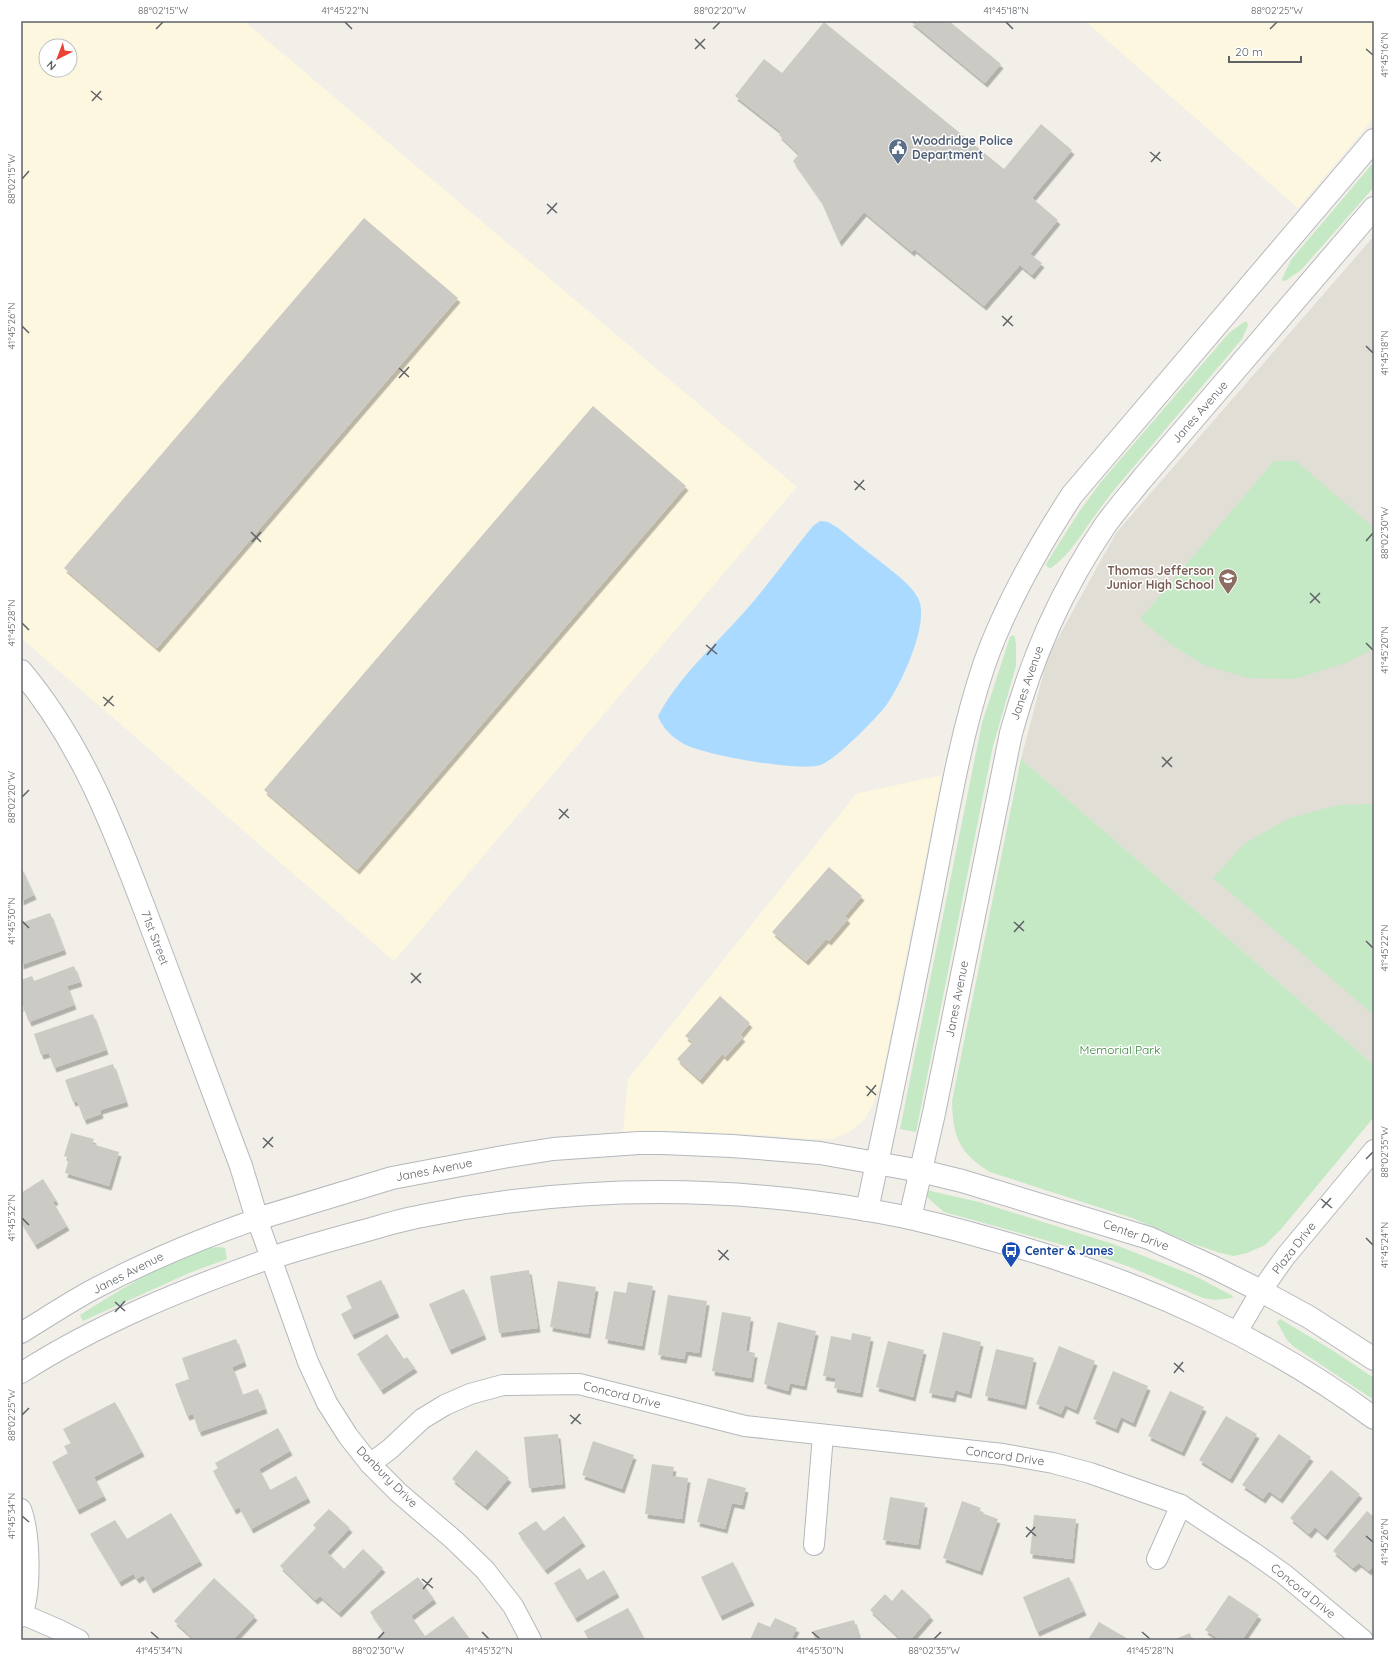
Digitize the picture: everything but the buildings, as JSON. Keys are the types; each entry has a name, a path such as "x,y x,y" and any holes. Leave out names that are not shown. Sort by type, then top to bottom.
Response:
{"street":[{"path":"867,1210 964,739 985,664 1014,594 1046,534 1072,495 1374,140"},
{"name":"Janes Avenue","path":"910,1218 934,1113 1011,733 1023,689 1045,632 1080,564 1107,524 1142,479 1374,208"},
{"name":"71st Street","path":"21,672 54,716 75,750 99,795 122,850 242,1166 257,1219"},
{"name":"Janes Avenue","path":"21,1333 92,1290 157,1258 208,1236 257,1219 392,1178 553,1149 639,1143 724,1146 820,1153 877,1163"},
{"name":"Plaza Drive","path":"1237,1332 1261,1291 1285,1257 1374,1150"},
{"name":"Center Drive","path":"877,1163 921,1171 976,1185 1149,1238 1261,1291 1309,1317 1374,1359"},
{"path":"21,1373 47,1356 102,1327 186,1289 306,1246 419,1216 494,1204 604,1193 700,1192 742,1194 867,1210 910,1218 1003,1243 1086,1268 1166,1298 1237,1332 1326,1385 1374,1418"},
{"name":"Danbury Drive","path":"257,1219 308,1362 327,1403 348,1436 370,1464 399,1493 454,1540 485,1570 513,1606 531,1640"},
{"name":"Concord Drive","path":"370,1464 390,1449 422,1419 445,1405 470,1394 502,1385 580,1384 745,1426 1003,1454 1053,1463 1090,1473 1182,1505 1254,1552 1285,1575 1363,1640"},
{"path":"814,1545 823,1435"},
{"path":"1157,1559 1182,1505"},
{"path":"21,1509 25,1520 29,1558 27,1590 22,1615 79,1640"}],"shaded area":[{"path":"21,21 244,21 797,487 394,961 21,638"},
{"path":"1085,21 1374,21 1374,118 1298,208"},
{"name":"Thomas Jefferson Junior High School","path":"1374,236 1374,1065 1021,759 1048,656 1116,533"},
{"path":"942,775 881,1082 873,1104 865,1119 851,1131 832,1139 809,1139 685,1131 623,1132 628,1079 856,794"}],"green space":[{"path":"1374,162 1374,187 1301,270 1283,281 1282,279 1291,260"},
{"path":"1244,322 1247,322 1248,325 1242,339 1115,489 1068,552 1051,568 1047,567 1046,564 1079,512 1101,482 1229,333"},
{"path":"1274,461 1296,461 1374,528 1374,649 1345,663 1295,679 1248,678 1204,665 1170,644 1140,619"},
{"path":"1013,635 1015,637 1016,645 1016,666 993,746 916,1132 900,1129 982,723 1010,637"},
{"name":"Memorial Park","path":"1021,759 1374,1065 1374,1117 1282,1228 1265,1245 1247,1253 1234,1256 1220,1253 1191,1243 1132,1218 990,1172 971,1158 960,1143 954,1125 952,1101"},
{"path":"1374,804 1373,1014 1213,878 1245,843 1290,818 1338,805"},
{"path":"922,1189 979,1202 1113,1244 1195,1276 1233,1296 1232,1298 1215,1300 1203,1298 1130,1267 1081,1250 944,1212 929,1199"},
{"path":"218,1247 225,1248 227,1259 189,1273 83,1321 80,1315 144,1277 192,1253"},
{"path":"1280,1319 1332,1350 1374,1378 1374,1400 1293,1346 1287,1340 1277,1322"}],"water":[{"path":"820,521 828,522 838,528 899,577 912,589 918,598 921,609 917,638 912,654 891,698 885,707 854,739 835,756 820,765 809,767 752,761 711,753 680,742 665,729 658,716 667,701 699,660 746,610 813,526"}],"place":[{"name":"Woodridge Police Department","path":"898,165"},
{"name":"Thomas Jefferson Junior High School","path":"1228,595"},
{"name":"Center & Janes","path":"1011,1268"}]}
